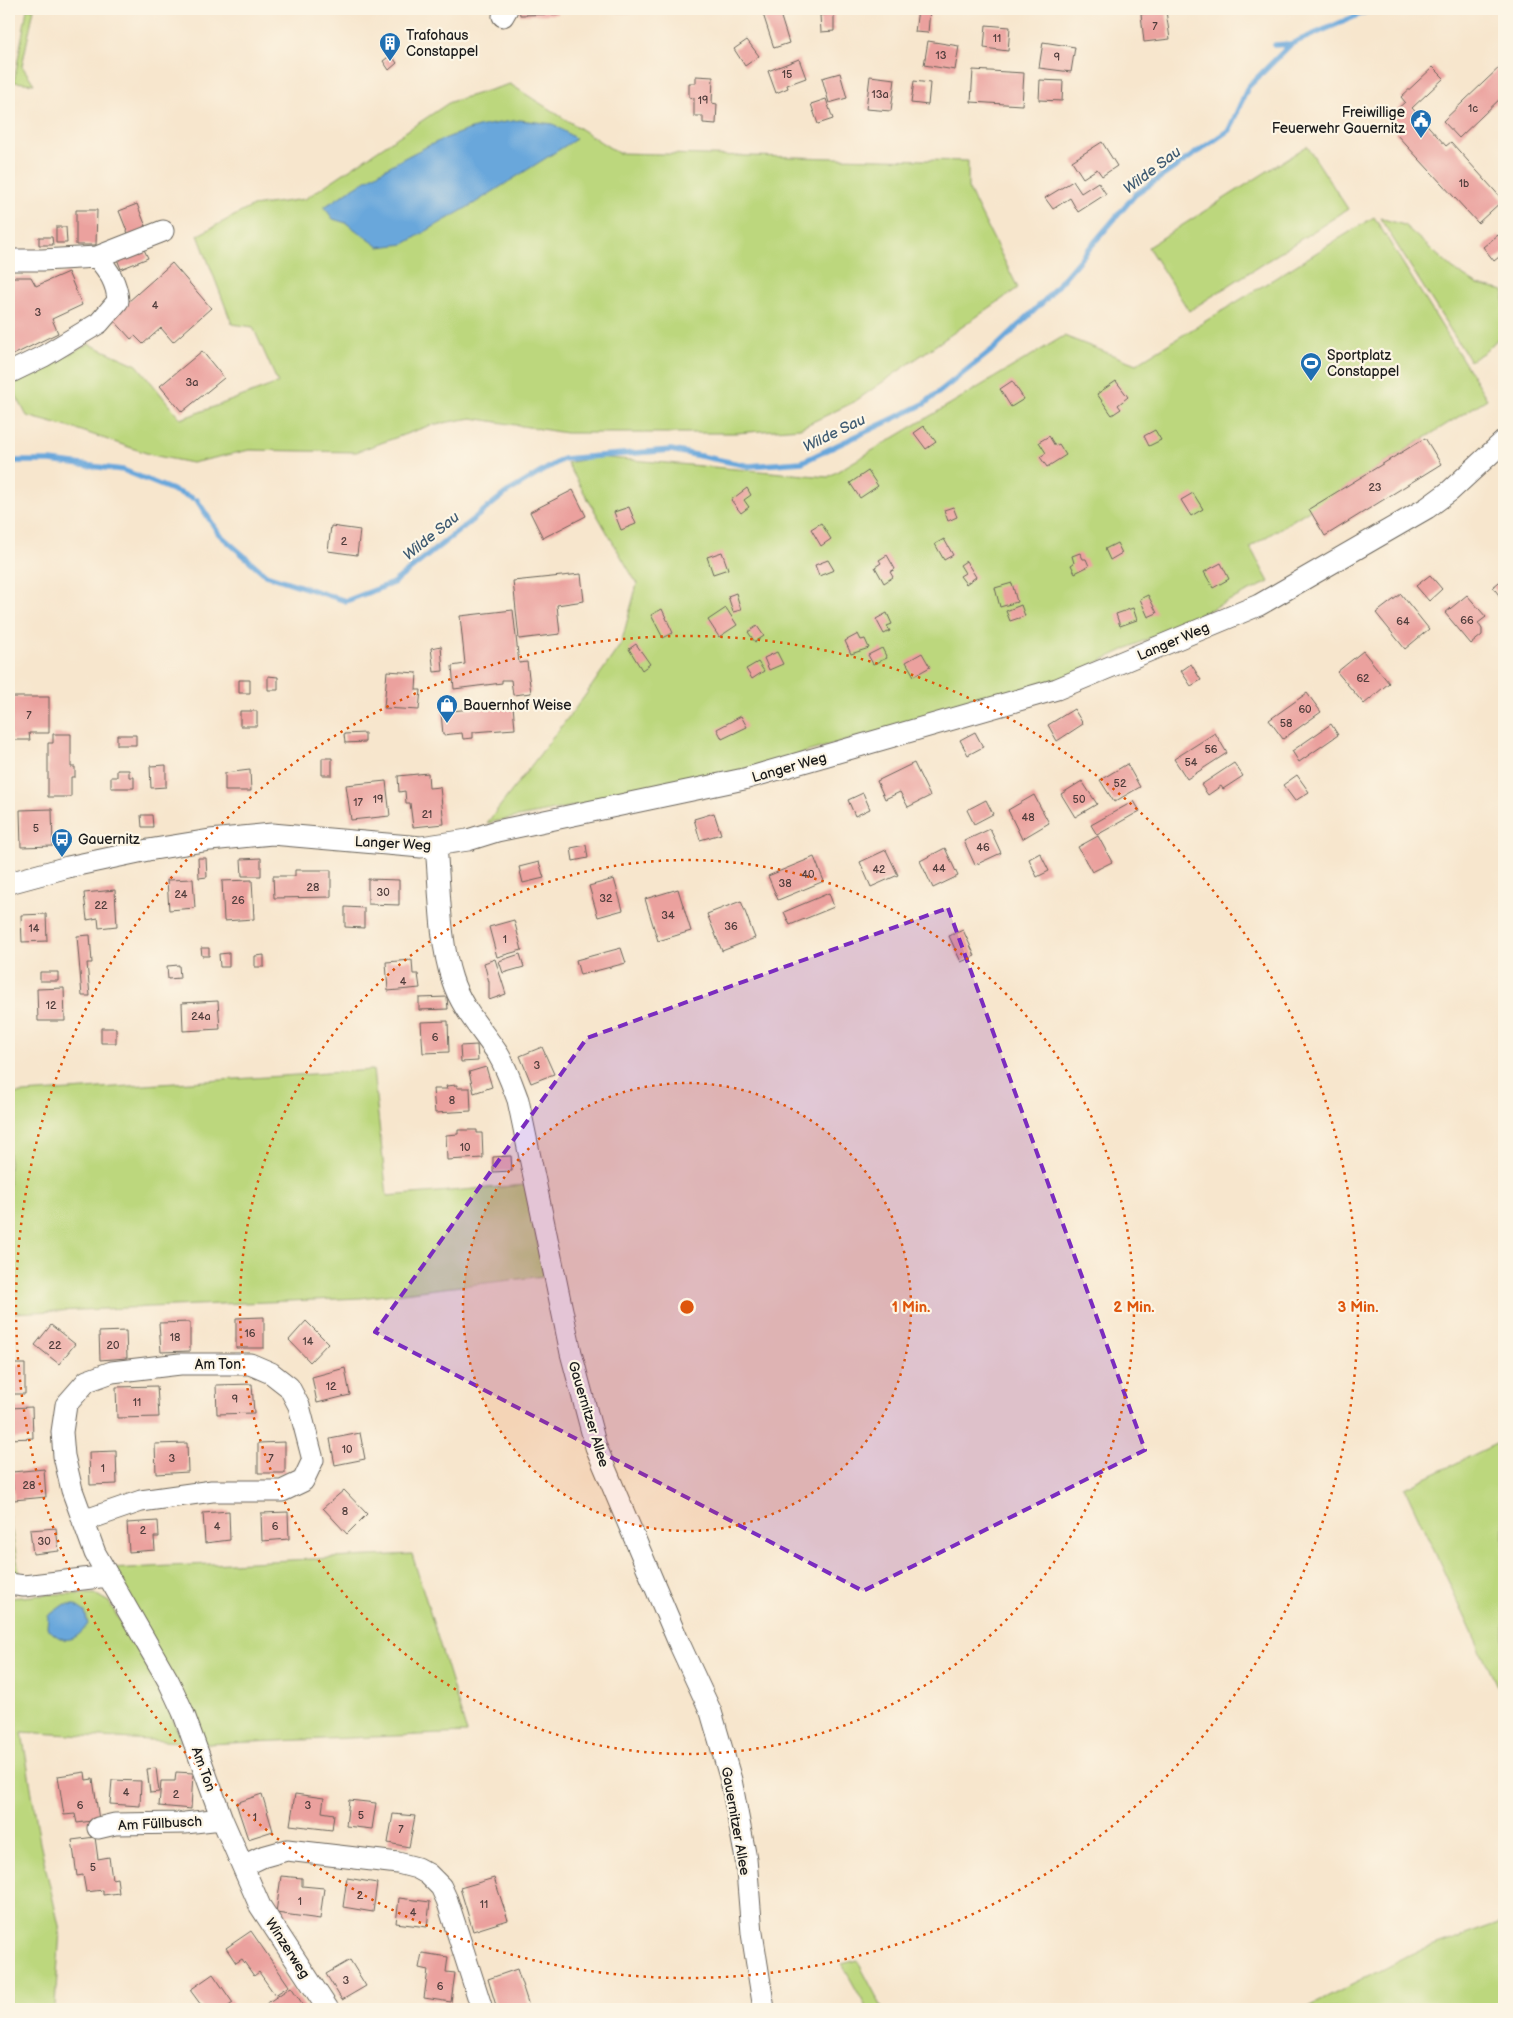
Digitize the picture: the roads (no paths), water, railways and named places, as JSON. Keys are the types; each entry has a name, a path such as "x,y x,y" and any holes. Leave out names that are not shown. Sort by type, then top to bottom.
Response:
{"street":[{"path":"9,260 97,257 162,231"},
{"path":"9,373 44,356 98,323 118,301 117,288 109,270 97,257"},
{"name":"Langer Weg","path":"9,883 68,867 148,850 210,840 264,835 299,835 421,847 436,846 468,840 496,831 744,779 1057,689 1259,605 1427,508 1450,491 1504,441"},
{"name":"Gauernitzer Allee","path":"436,846 443,928 452,980 472,1019 509,1073 518,1100 570,1353 596,1447 679,1643 711,1712 731,1780 746,1859 752,1934 764,2009"},
{"name":"Am Ton","path":"83,1521 140,1501 212,1491 282,1491 303,1481 313,1460 300,1406 289,1387 271,1373 250,1364 180,1364 112,1372 87,1381 66,1405 62,1432 64,1456 72,1490 83,1521 95,1552 169,1682 183,1712 222,1819 250,1886"},
{"path":"9,1584 24,1586 108,1576"},
{"name":"Am Füllbusch","path":"98,1828 133,1823 185,1823 222,1819"},
{"path":"243,1866 262,1857 287,1850 398,1863 417,1868 428,1874 441,1887 447,1900 482,2009"},
{"name":"Winzerweg","path":"250,1886 260,1906 328,2009"}],"water":[{"path":"520,120 553,124 576,139 475,203 404,244 379,247 346,223 333,219 324,207 398,161 437,142 478,127"},
{"path":"63,1605 75,1605 85,1612 88,1624 73,1638 63,1639 58,1637 47,1627 48,1616"}],"waterway":[{"name":"Wilde Sau","path":"197,500 219,534 266,575 346,601 393,583 506,493 563,459 671,450 749,466 802,462 924,404 997,346 1045,300 1135,195 1229,130 1248,87 1291,44 1372,9"},
{"path":"1275,45 1291,44"},
{"name":"Wilde Sau","path":"9,461 50,461 123,470 192,498"}],"place":[{"name":"Trafohaus Constappel","path":"390,62"},
{"name":"Freiwillige Feuerwehr Gauernitz","path":"1421,139"},
{"name":"Sportplatz Constappel","path":"1311,382"},
{"name":"Bauernhof Weise","path":"447,724"},
{"name":"Gauernitz","path":"62,858"}]}
